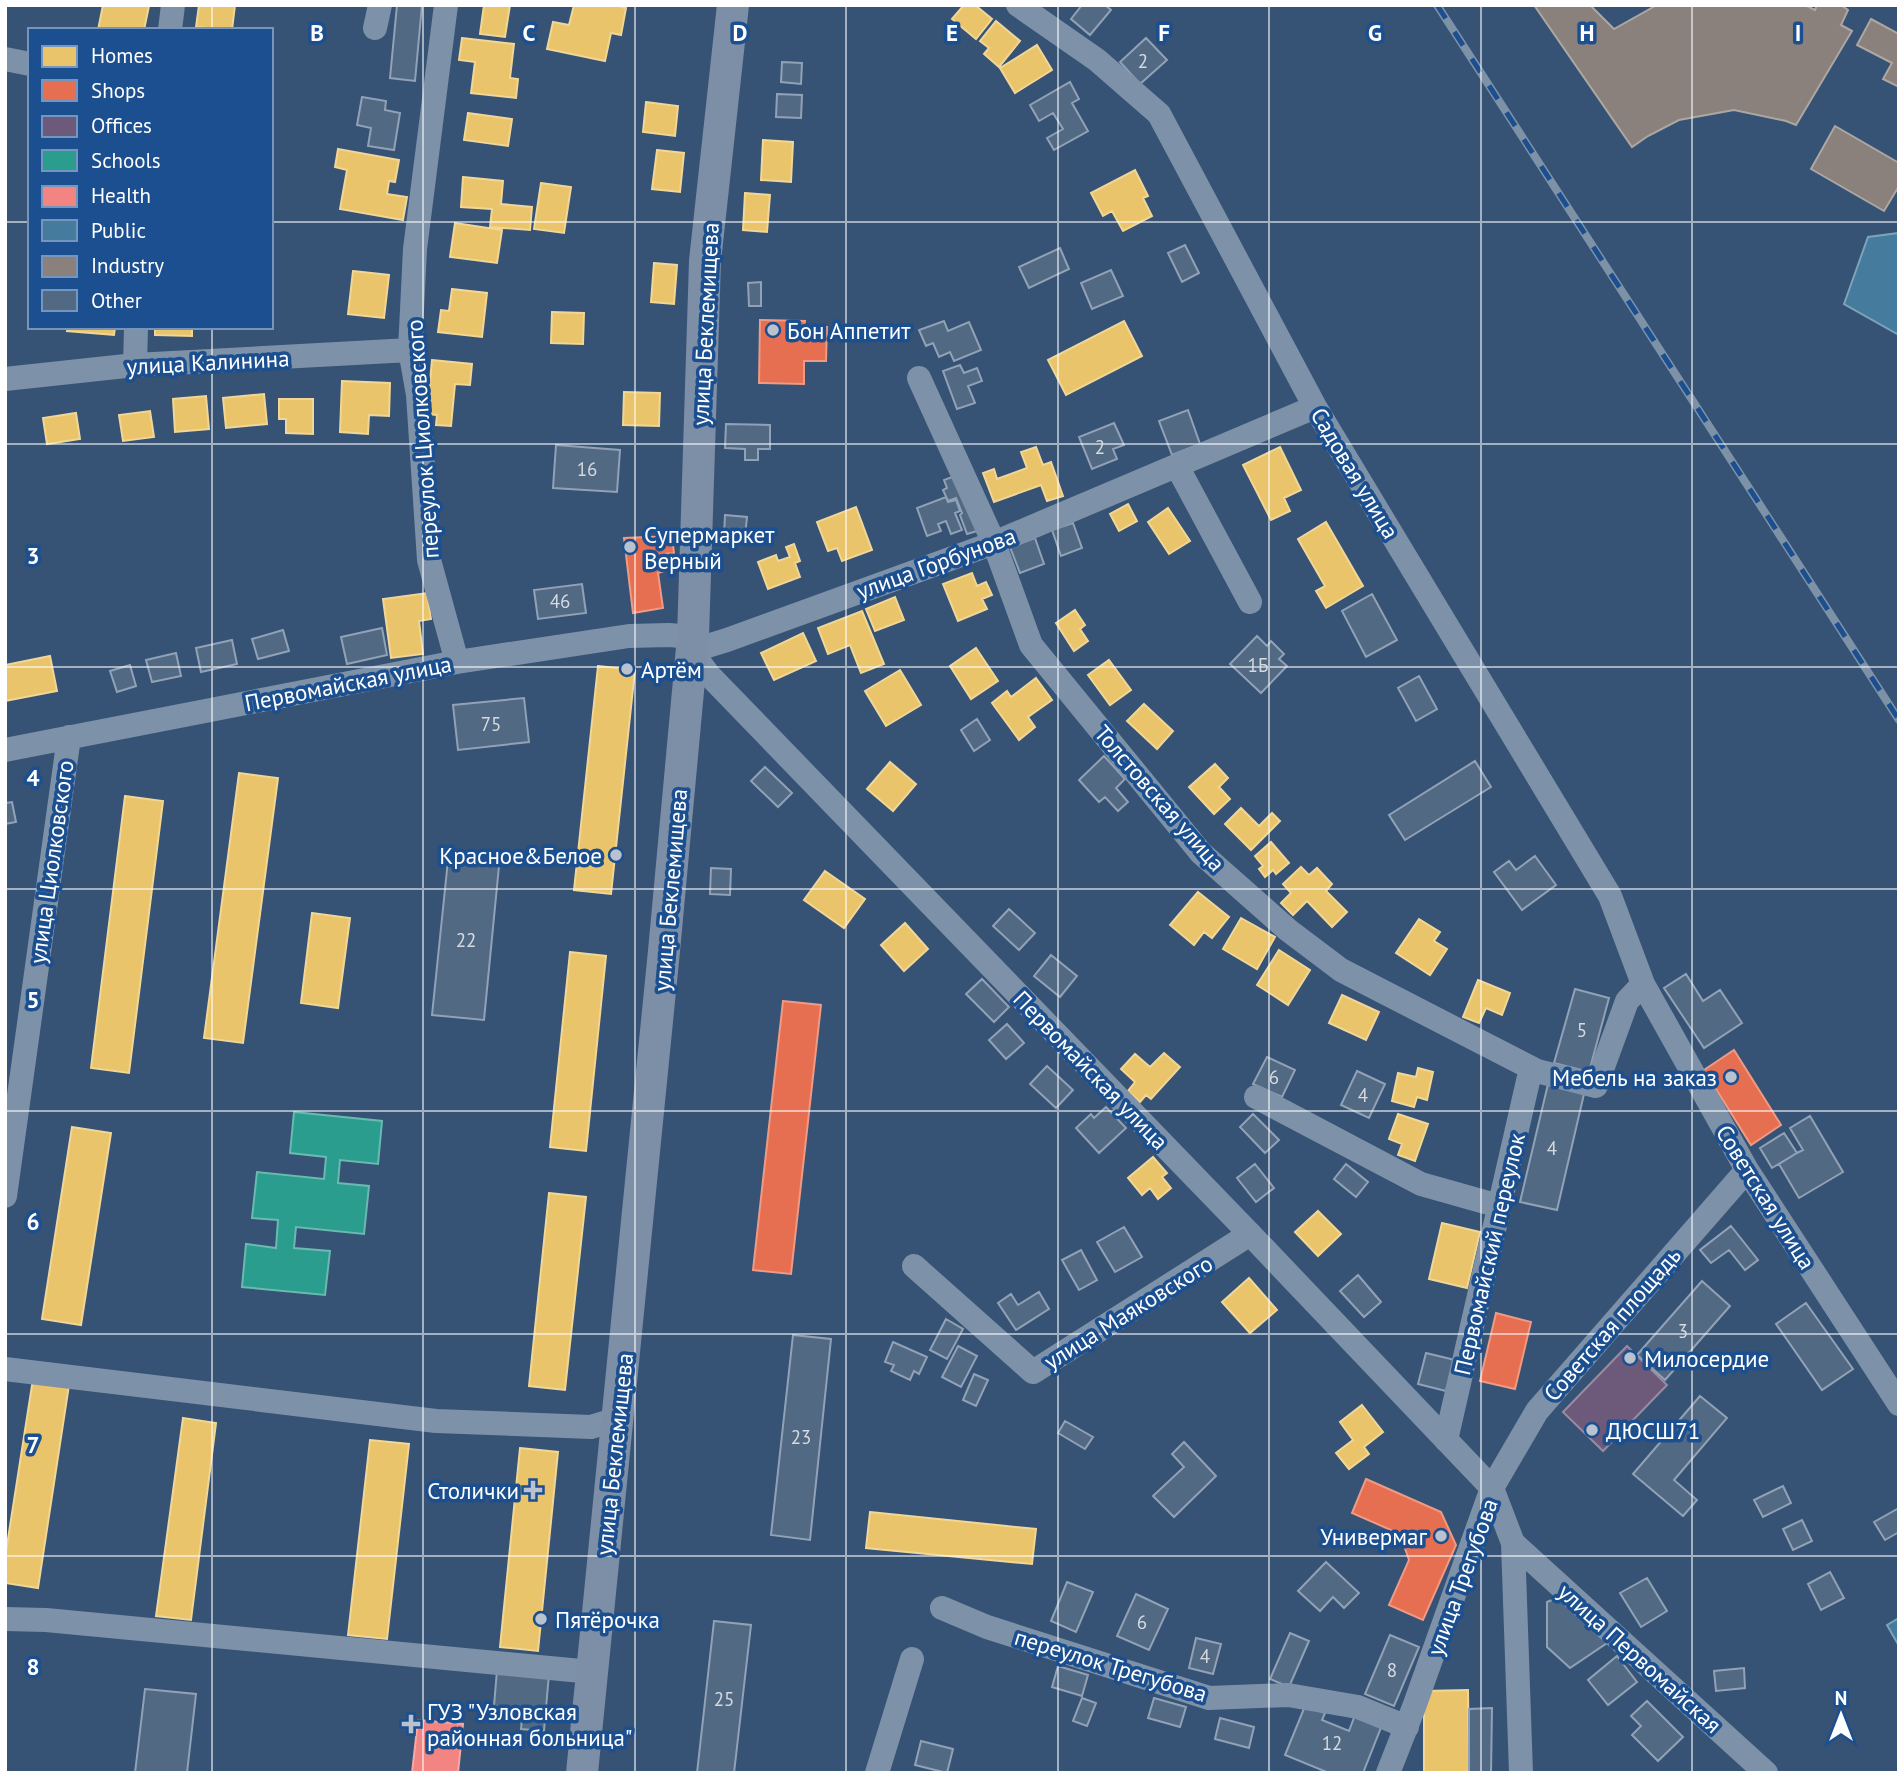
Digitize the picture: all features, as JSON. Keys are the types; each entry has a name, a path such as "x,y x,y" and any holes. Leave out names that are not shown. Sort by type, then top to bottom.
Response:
{"main road":[{"name":"улица Беклемищева","path":"582,1773 692,644 705,261 733,5"}],"street":[{"path":"170,28 173,5"},
{"name":"переулок Циолковского","path":"446,5 415,249 410,350 418,395 429,560 457,662"},
{"name":"Садовая улица","path":"1018,5 1097,60 1159,114 1315,407 1610,896 1643,984"},
{"path":"5,59 28,64"},
{"path":"135,365 136,329"},
{"name":"улица Калинина","path":"5,379 135,365 410,350"},
{"name":"Толстовская улица","path":"919,378 993,543 1031,645 1201,853 1288,930 1341,970 1531,1068 1596,1086 1627,1001 1643,984"},
{"name":"улица Горбунова","path":"692,644 727,640 993,543 1315,407"},
{"path":"1177,466 1250,603"},
{"name":"Первомайская улица","path":"5,750 457,662 629,636 669,635 692,644 708,674 1492,1488"},
{"name":"улица Циолковского","path":"5,1196 69,737"},
{"name":"Советская улица","path":"1643,984 1747,1170 1899,1404"},
{"name":"Первомайский переулок","path":"1446,1440 1531,1068"},
{"path":"1256,1097 1421,1184 1499,1206"},
{"name":"Советская площадь","path":"1492,1488 1537,1411 1747,1170"},
{"name":"улица Маяковского","path":"914,1266 1033,1372 1250,1234"},
{"path":"5,1369 436,1421 591,1427 617,1419"},
{"name":"улица Трегубова","path":"1492,1488 1513,1543 1521,1773"},
{"name":"улица Трегубова","path":"1388,1773 1492,1488"},
{"name":"улица Первомайская","path":"1513,1543 1766,1773"},
{"name":"переулок Трегубова","path":"942,1608 987,1627 1209,1698 1288,1695 1358,1707 1405,1731"},
{"path":"5,1619 46,1620 592,1672"},
{"path":"877,1773 912,1659"},
{"path":"1405,1731 1405,1773"}],"building: Homes":[{"path":"103,5 149,6 144,28 98,28"},
{"path":"199,5 235,5 232,28 196,27"},
{"path":"484,5 510,5 505,37 480,34"},
{"path":"574,5 614,5 626,8 621,35 611,33 605,61 547,49 553,22 569,25"},
{"path":"964,5 975,5 992,19 976,39 952,19"},
{"path":"996,21 1020,41 999,67 984,54 989,48 980,41"},
{"path":"462,38 514,44 510,78 518,79 516,98 471,93 475,62 459,60"},
{"path":"1037,45 1052,70 1015,93 1000,68"},
{"path":"646,102 678,106 675,136 643,132"},
{"path":"468,113 512,119 508,146 464,140"},
{"path":"763,140 793,142 791,182 761,180"},
{"path":"338,149 399,160 395,182 389,181 387,194 407,197 403,220 340,209 347,170 335,167"},
{"path":"657,150 684,153 680,192 652,189"},
{"path":"1135,170 1148,196 1143,198 1152,216 1123,231 1112,211 1103,216 1091,193"},
{"path":"463,177 503,181 501,204 532,207 530,230 490,227 492,209 461,207"},
{"path":"541,183 571,187 564,233 534,229"},
{"path":"745,193 770,195 767,232 743,230"},
{"path":"455,223 502,230 497,263 450,257"},
{"path":"654,263 677,265 674,304 651,302"},
{"path":"353,271 389,275 384,318 348,314"},
{"path":"452,289 487,293 482,337 438,332 441,310 449,311"},
{"path":"552,312 584,313 583,344 551,343"},
{"path":"1124,321 1142,356 1066,395 1048,360"},
{"path":"68,329 115,329 114,335"},
{"path":"155,329 192,329 192,336 155,335"},
{"path":"432,360 472,364 470,385 455,384 451,426 436,425 437,415 427,414"},
{"path":"342,381 390,383 389,416 369,415 368,434 340,432"},
{"path":"624,392 660,393 659,426 623,425"},
{"path":"264,394 267,424 226,428 223,398"},
{"path":"206,396 209,429 175,432 173,399"},
{"path":"279,399 313,399 313,434 286,433 286,419 279,419"},
{"path":"150,411 154,437 123,441 119,415"},
{"path":"76,413 80,439 47,444 43,418"},
{"path":"1036,447 1043,465 1051,462 1063,496 1047,501 1041,485 994,502 983,473 994,469 997,479 1027,468 1021,452"},
{"path":"1280,447 1301,490 1284,498 1290,511 1271,520 1243,465"},
{"path":"1128,504 1137,521 1119,531 1110,514"},
{"path":"856,507 872,550 842,561 837,548 828,551 817,522"},
{"path":"1168,508 1190,541 1169,554 1148,522"},
{"path":"1326,522 1363,586 1326,608 1316,591 1325,586 1298,539"},
{"path":"794,544 800,561 795,563 800,577 768,589 758,562 776,555 778,561 790,557 786,547"},
{"path":"972,573 977,586 986,582 992,595 982,599 987,609 958,621 943,584"},
{"path":"427,593 431,619 419,621 423,654 391,658 383,599"},
{"path":"895,597 904,620 875,631 866,609"},
{"path":"1075,610 1085,625 1080,629 1088,641 1074,651 1056,623"},
{"path":"862,611 884,664 861,673 850,645 828,654 818,628"},
{"path":"803,633 816,661 774,680 761,653"},
{"path":"976,648 998,681 971,699 950,666"},
{"path":"50,656 57,691 5,701 5,665"},
{"path":"1109,660 1131,690 1110,705 1088,675"},
{"path":"598,666 635,670 611,894 574,890"},
{"path":"900,670 921,705 886,726 865,691"},
{"path":"1036,678 1052,700 1028,717 1035,727 1019,740 992,703 1007,691 1011,697"},
{"path":"1144,704 1173,731 1157,749 1127,721"},
{"path":"890,762 916,784 893,811 867,789"},
{"path":"1215,764 1228,778 1219,787 1230,799 1214,814 1189,787"},
{"path":"239,773 278,778 243,1043 204,1038"},
{"path":"125,796 163,801 129,1073 91,1068"},
{"path":"1241,808 1259,826 1272,813 1280,821 1251,850 1225,824"},
{"path":"1271,842 1289,863 1276,874 1273,870 1265,877 1259,869 1263,866 1255,856"},
{"path":"1301,867 1309,875 1317,868 1332,884 1326,891 1347,912 1332,927 1307,901 1293,915 1281,903 1291,893 1283,884"},
{"path":"825,871 865,899 844,928 804,900"},
{"path":"1198,892 1229,917 1212,938 1204,932 1194,945 1170,925"},
{"path":"312,913 350,918 338,1008 301,1003"},
{"path":"1241,918 1275,937 1257,969 1223,949"},
{"path":"1419,919 1440,932 1434,941 1447,949 1430,975 1396,953"},
{"path":"905,923 928,949 904,971 881,945"},
{"path":"1279,950 1310,970 1288,1005 1257,985"},
{"path":"570,952 606,956 586,1151 550,1147"},
{"path":"1478,980 1510,993 1502,1015 1486,1008 1479,1023 1463,1017"},
{"path":"1342,995 1379,1012 1366,1040 1329,1023"},
{"path":"1164,1053 1180,1067 1151,1099 1146,1095 1140,1102 1128,1091 1135,1082 1121,1069 1135,1054 1150,1067"},
{"path":"1418,1068 1433,1072 1427,1100 1417,1097 1414,1107 1392,1101 1398,1073 1416,1077"},
{"path":"1398,1114 1428,1124 1415,1161 1398,1155 1402,1144 1389,1139"},
{"path":"72,1127 111,1133 81,1325 42,1319"},
{"path":"1153,1157 1167,1173 1162,1177 1171,1188 1158,1199 1150,1188 1142,1195 1128,1178"},
{"path":"549,1193 586,1197 565,1390 529,1386"},
{"path":"1318,1211 1341,1234 1318,1256 1295,1232"},
{"path":"1442,1223 1480,1232 1467,1288 1429,1279"},
{"path":"1249,1278 1277,1310 1250,1333 1222,1302"},
{"path":"33,1379 69,1385 38,1588 5,1583 5,1558"},
{"path":"1362,1405 1383,1432 1364,1447 1369,1454 1349,1469 1336,1453 1353,1440 1340,1422"},
{"path":"183,1418 216,1423 191,1620 156,1616"},
{"path":"370,1440 409,1444 387,1639 348,1635"},
{"path":"520,1448 558,1452 538,1651 500,1647"},
{"path":"870,1512 1036,1529 1032,1564 866,1548"},
{"path":"1468,1690 1469,1773 1424,1773 1424,1691"}],"building: Shops":[{"path":"760,320 805,321 804,326 827,327 826,361 804,361 804,384 759,383"},
{"path":"672,536 674,553 663,554 665,571 658,573 663,608 633,613 624,538"},
{"path":"783,1001 821,1005 791,1274 753,1270"},
{"path":"1734,1050 1781,1125 1751,1145 1704,1070"},
{"path":"1496,1313 1531,1322 1515,1389 1480,1381"},
{"path":"1366,1479 1441,1512 1456,1545 1423,1620 1389,1605 1409,1560 1400,1534 1352,1513"}],"building: Offices":[{"path":"1627,1346 1667,1385 1603,1451 1563,1412"}],"building: Schools":[{"path":"294,1112 382,1121 378,1164 340,1160 338,1183 369,1186 364,1234 296,1227 294,1248 330,1251 325,1295 242,1287 246,1244 276,1248 278,1220 252,1218 257,1172 324,1179 326,1157 290,1153"}],"building: Health":[{"path":"418,1720 463,1724 458,1773 412,1773"}],"building: Public":[{"path":"1899,233 1899,335 1844,304 1868,237"},
{"path":"1899,1618 1899,1646 1887,1625"}],"building: Industry":[{"path":"1534,5 1590,5 1614,29 1657,5 1805,5 1815,10 1817,5 1841,5 1848,10 1841,25 1852,31 1796,125 1734,110 1679,120 1632,147"},
{"path":"1871,19 1899,34 1899,87 1883,79 1892,63 1857,45"},
{"path":"1835,126 1899,163 1899,186 1884,211 1811,169"}],"building: Other":[{"path":"397,5 422,5 415,81 390,78"},
{"path":"1082,5 1105,5 1111,10 1090,35 1071,19"},
{"path":"1146,38 1167,60 1140,84 1120,62"},
{"path":"782,62 802,63 801,84 781,82"},
{"path":"1070,82 1079,99 1072,103 1088,131 1054,150 1047,138 1063,129 1053,113 1039,121 1030,105"},
{"path":"777,94 802,95 801,118 776,117"},
{"path":"362,97 386,101 385,110 400,113 394,150 368,146 371,128 357,125"},
{"path":"1185,245 1199,273 1182,282 1168,253"},
{"path":"1060,248 1069,269 1029,288 1019,267"},
{"path":"1111,270 1123,296 1092,309 1081,283"},
{"path":"761,282 761,306 749,306 748,283"},
{"path":"944,321 948,331 969,322 981,350 954,361 950,352 939,357 933,343 926,346 919,330"},
{"path":"960,365 964,373 977,368 982,381 968,386 975,403 957,409 943,371"},
{"path":"1188,410 1200,444 1172,455 1159,421"},
{"path":"1114,423 1124,445 1113,449 1117,459 1092,469 1079,437"},
{"path":"726,424 770,425 770,449 758,449 758,460 745,460 745,449 725,448"},
{"path":"556,445 620,450 617,492 553,488"},
{"path":"960,474 977,531 967,534 956,498 948,501 943,490 947,488 944,480"},
{"path":"946,497 948,502 956,500 960,511 955,513 962,530 951,534 946,521 938,524 941,531 927,536 917,508"},
{"path":"725,515 747,517 745,537 724,535"},
{"path":"1073,523 1082,548 1061,556 1052,530"},
{"path":"1035,538 1044,564 1020,573 1010,547"},
{"path":"582,584 586,613 538,619 534,590"},
{"path":"1372,594 1397,640 1366,657 1342,611"},
{"path":"382,628 387,655 347,664 341,637"},
{"path":"283,630 289,651 258,659 252,639"},
{"path":"1257,636 1267,646 1271,641 1284,654 1279,659 1287,666 1261,693 1230,664"},
{"path":"232,640 237,664 201,672 196,648"},
{"path":"176,653 181,676 152,682 146,660"},
{"path":"130,665 136,686 117,692 110,671"},
{"path":"1419,676 1437,709 1416,721 1398,688"},
{"path":"524,698 529,742 458,750 453,705"},
{"path":"977,719 990,740 974,751 961,730"},
{"path":"1104,756 1125,779 1116,788 1128,802 1118,811 1105,797 1099,802 1079,780"},
{"path":"1475,761 1491,787 1405,840 1389,815"},
{"path":"765,767 792,793 778,807 751,781"},
{"path":"12,802 16,822 5,824 5,803"},
{"path":"1535,856 1556,885 1522,910 1494,872 1509,861 1516,870"},
{"path":"448,860 499,866 484,1020 432,1015"},
{"path":"711,868 731,869 730,895 710,894"},
{"path":"1009,909 1035,933 1019,950 993,926"},
{"path":"1051,955 1077,976 1060,997 1034,976"},
{"path":"1686,974 1703,1001 1720,990 1742,1023 1704,1048 1664,988"},
{"path":"982,979 1009,1007 994,1022 966,994"},
{"path":"1575,989 1609,998 1589,1072 1554,1063"},
{"path":"1007,1024 1024,1043 1006,1059 989,1040"},
{"path":"1267,1057 1295,1070 1282,1097 1253,1084"},
{"path":"1047,1066 1073,1090 1056,1108 1030,1084"},
{"path":"1357,1071 1385,1084 1369,1118 1341,1105"},
{"path":"1548,1084 1584,1094 1557,1210 1520,1202"},
{"path":"1106,1107 1126,1128 1099,1153 1076,1128 1091,1114 1094,1118"},
{"path":"1253,1114 1279,1140 1265,1153 1240,1127"},
{"path":"1810,1116 1843,1172 1799,1198 1779,1164 1803,1150 1790,1128"},
{"path":"1784,1133 1797,1153 1772,1168 1760,1148"},
{"path":"1255,1164 1274,1188 1256,1202 1237,1178"},
{"path":"1346,1164 1368,1182 1356,1197 1334,1179"},
{"path":"1731,1226 1758,1260 1745,1270 1729,1250 1711,1263 1700,1250"},
{"path":"1124,1227 1142,1257 1115,1272 1097,1242"},
{"path":"1081,1250 1097,1280 1079,1290 1062,1260"},
{"path":"1358,1275 1381,1302 1364,1317 1340,1291"},
{"path":"1702,1281 1730,1306 1665,1380 1637,1355"},
{"path":"1039,1292 1049,1309 1016,1330 998,1303 1011,1294 1018,1305"},
{"path":"1806,1303 1853,1369 1822,1390 1776,1324"},
{"path":"946,1319 963,1329 947,1359 930,1350"},
{"path":"793,1335 831,1339 810,1540 771,1535"},
{"path":"893,1342 927,1357 919,1374 914,1371 910,1380 891,1371 894,1365 885,1362"},
{"path":"958,1346 977,1356 961,1387 942,1377"},
{"path":"1426,1353 1455,1360 1446,1391 1418,1384"},
{"path":"974,1374 988,1380 976,1406 963,1400"},
{"path":"1700,1396 1727,1418 1674,1480 1697,1500 1683,1516 1633,1474"},
{"path":"1065,1421 1093,1437 1085,1449 1058,1433"},
{"path":"1184,1442 1216,1476 1174,1517 1153,1496 1184,1467 1172,1454"},
{"path":"1783,1486 1791,1503 1763,1517 1754,1500"},
{"path":"1899,1508 1899,1532 1885,1540 1874,1522"},
{"path":"1802,1520 1812,1541 1793,1550 1783,1529"},
{"path":"1326,1562 1359,1593 1344,1608 1333,1597 1320,1611 1298,1591"},
{"path":"1830,1572 1844,1598 1821,1610 1808,1584"},
{"path":"1647,1578 1667,1611 1641,1627 1620,1593"},
{"path":"1067,1582 1093,1592 1076,1632 1051,1621"},
{"path":"1136,1594 1168,1609 1149,1650 1117,1636"},
{"path":"1567,1594 1610,1641 1570,1668 1547,1647 1547,1602"},
{"path":"714,1621 751,1625 734,1773 697,1773"},
{"path":"1290,1633 1309,1641 1289,1687 1270,1679"},
{"path":"1390,1635 1419,1647 1394,1706 1365,1694"},
{"path":"1196,1638 1221,1644 1213,1674 1189,1668"},
{"path":"1617,1656 1637,1682 1608,1705 1588,1680"},
{"path":"1058,1666 1088,1675 1082,1696 1052,1687"},
{"path":"1744,1668 1745,1688 1716,1691 1714,1671"},
{"path":"497,1670 549,1674 544,1731 521,1729 523,1708 494,1706"},
{"path":"145,1689 196,1694 187,1773 135,1773"},
{"path":"1082,1698 1096,1703 1087,1726 1073,1721"},
{"path":"1154,1698 1186,1707 1180,1727 1148,1718"},
{"path":"1647,1701 1683,1737 1658,1761 1632,1735 1641,1726 1631,1716"},
{"path":"1305,1706 1325,1713 1322,1720 1349,1731 1355,1715 1382,1725 1363,1773 1329,1773 1285,1755"},
{"path":"1492,1708 1491,1773 1469,1773 1469,1709"},
{"path":"1220,1718 1254,1727 1249,1748 1215,1739"},
{"path":"921,1741 953,1749 947,1773 915,1765"}],"railway":[{"path":"1437,5 1899,720"}],"place":[{"name":"Бон Аппетит","path":"773,330"},
{"name":"Супермаркет Верный","path":"630,547"},
{"name":"Артём","path":"627,669"},
{"name":"Красное&Белое","path":"616,855"},
{"name":"Мебель на заказ","path":"1731,1077"},
{"name":"Милосердие","path":"1630,1358"},
{"name":"ДЮСШ71","path":"1592,1430"},
{"name":"Столички","path":"533,1490"},
{"name":"Универмаг","path":"1441,1536"},
{"name":"Пятёрочка","path":"541,1619"},
{"name":"ГУЗ \"Узловская районная больница\"","path":"411,1724"}]}
